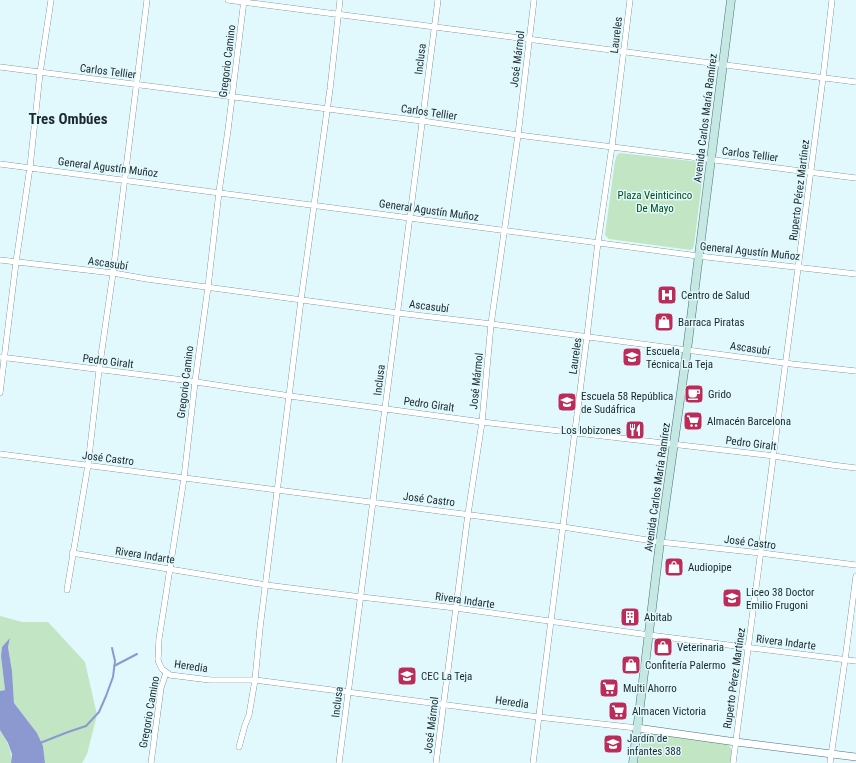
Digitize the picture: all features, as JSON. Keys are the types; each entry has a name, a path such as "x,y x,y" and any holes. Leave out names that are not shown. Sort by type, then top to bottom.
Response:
{"main road":[{"name":"Avenida Carlos María Ramírez","path":"633,763 660,542 687,350 731,0"}],"street":[{"path":"0,393 2,357 30,167 40,73 51,0"},
{"path":"66,590 88,465 147,0"},
{"path":"228,0 856,82"},
{"path":"239,747 249,715 255,680 301,300 330,89 340,0"},
{"name":"Inclusa","path":"339,763 438,0"},
{"name":"José Mármol","path":"436,763 468,514 482,422 491,324 518,135 534,0"},
{"name":"Laureles","path":"533,763 598,242 612,146 630,0"},
{"name":"Ruperto Pérez Martínez","path":"733,763 799,267 832,0"},
{"name":"Gregorio Camino","path":"151,763 161,688 166,673 160,666 158,660 159,639 184,478 244,1"},
{"name":"Carlos Tellier","path":"0,67 856,178"},
{"name":"General Agustín Muñoz","path":"0,164 698,256 856,274"},
{"name":"Ascasubí","path":"0,260 113,273 147,279 398,313 856,371"},
{"name":"Pedro Giralt","path":"2,357 482,422 774,456 856,468"},
{"name":"José Castro","path":"0,454 468,514 660,542 761,552 856,565"},
{"name":"Rivera Indarte","path":"72,553 266,585 361,598 456,608 649,635 856,661"},
{"path":"830,763 846,660 856,576"},
{"name":"Heredia","path":"166,673 175,676 210,680 255,680 856,757"}],"green space":[{"name":"Plaza Veinticinco De Mayo","path":"620,153 700,162 704,166 694,245 691,250 609,239 605,235 615,161 617,155"},
{"path":"0,616 22,622 48,622 85,662 97,715 87,754 82,763 45,763 43,746 37,733 14,703 12,671 8,647 10,639 2,647 1,656 5,690 0,691"},
{"path":"0,730 10,749 11,763 0,763"},
{"path":"647,733 727,744 731,748 730,763 638,763 642,738"}],"water":[{"path":"10,638 8,647 12,671 14,703 37,733 43,746 45,763 11,763 12,754 8,743 0,730 0,691 5,690 1,656 2,647"}],"waterway":[{"path":"40,743 86,726 99,712 113,677 115,661 112,648"},
{"path":"114,666 137,654"}],"place":[{"name":"Centro de Salud","path":"667,295"},
{"name":"Barraca Piratas","path":"664,322"},
{"name":"Escuela Técnica La Teja","path":"632,357"},
{"name":"Grido","path":"694,394"},
{"name":"Escuela 58 República de Sudáfrica","path":"567,402"},
{"name":"Almacén Barcelona","path":"693,421"},
{"name":"Los lobizones","path":"635,430"},
{"name":"Audiopipe","path":"674,567"},
{"name":"Liceo 38 Doctor Emilio Frugoni","path":"732,598"},
{"name":"Abitab","path":"630,617"},
{"name":"Veterinaria","path":"663,647"},
{"name":"Confitería Palermo","path":"631,665"},
{"name":"CEC La Teja","path":"407,676"},
{"name":"Multi Ahorro","path":"609,688"},
{"name":"Almacen Victoria","path":"618,711"},
{"name":"Jardín de infantes 388","path":"613,744"}],"district":[{"name":"Tres Ombúes","path":"68,119"}]}
